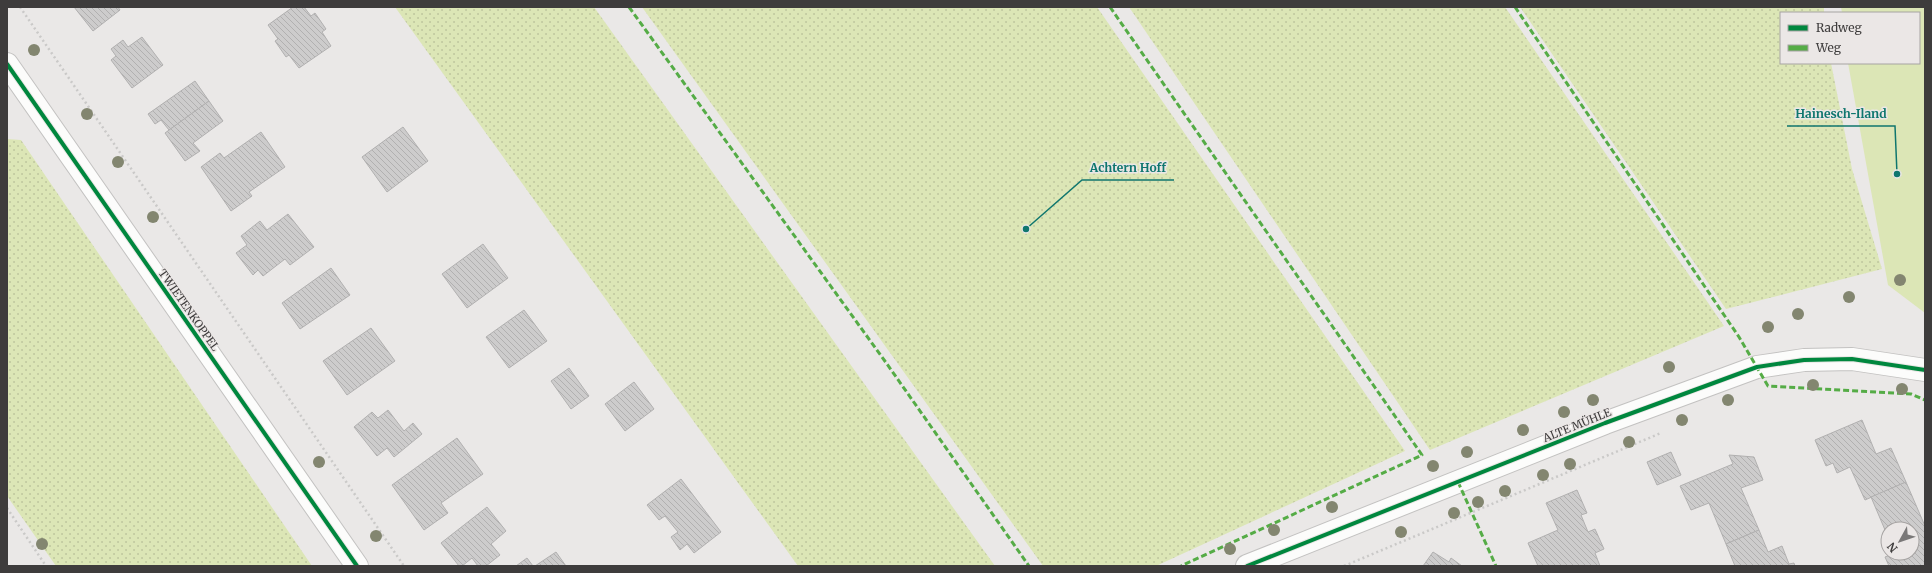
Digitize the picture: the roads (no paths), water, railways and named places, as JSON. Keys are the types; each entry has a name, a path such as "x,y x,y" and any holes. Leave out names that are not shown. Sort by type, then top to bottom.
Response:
{"street":[{"name":"TWIETENKOPPEL","path":"7,64 356,566"},
{"name":"ALTE MÜHLE","path":"1247,566 1605,423 1757,368 1804,360 1852,359 1925,370"}],"place":[{"name":"Hainesch-Iland","path":"1897,174"},
{"name":"Achtern Hoff","path":"1026,229"}]}
